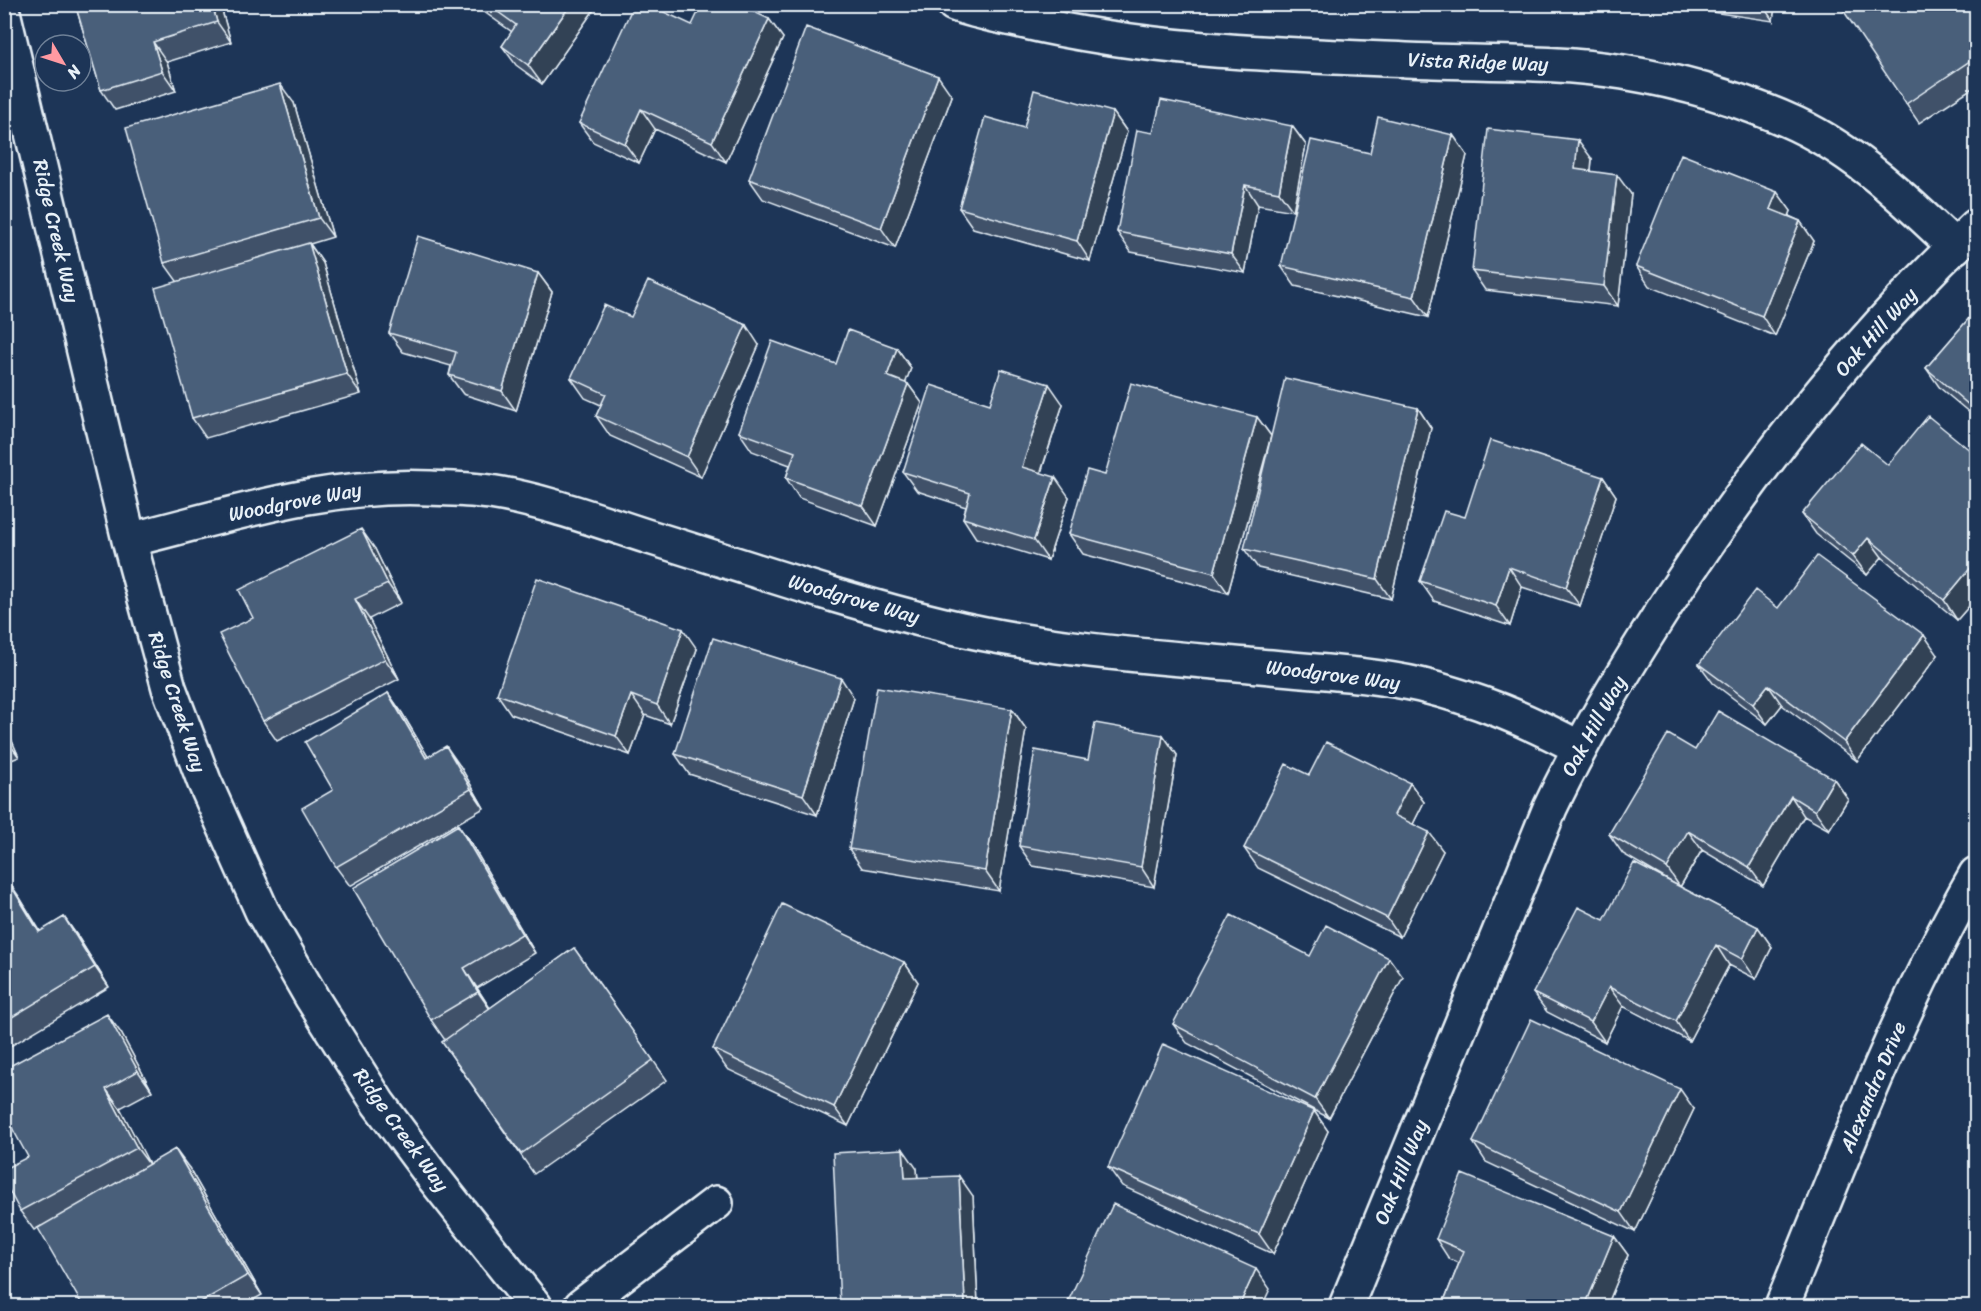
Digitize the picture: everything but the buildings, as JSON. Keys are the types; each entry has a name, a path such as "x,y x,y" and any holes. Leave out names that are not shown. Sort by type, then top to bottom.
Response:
{"street":[{"name":"Vista Ridge Way","path":"954,4 1065,31 1148,44 1238,53 1558,66 1621,72 1686,84 1754,107 1797,125 1834,146 1876,175 1915,209 1966,237"},
{"name":"Ridge Creek Way","path":"4,16 129,540 169,688 204,782 262,911 312,998 378,1103 535,1306"},
{"name":"Oak Hill Way","path":"1346,1306 1542,828 1580,748 1637,650 1751,481 1829,384 1891,313 1966,237"},
{"name":"Woodgrove Way","path":"129,540 232,513 325,493 366,488 428,488 491,492 551,506 845,598 946,626 1046,644 1127,654 1351,674 1417,685 1488,705 1532,723 1580,748"},
{"name":"Alexandra Drive","path":"1782,1306 1884,1055 1949,921 1977,874"},
{"path":"581,1306 716,1203"}]}
